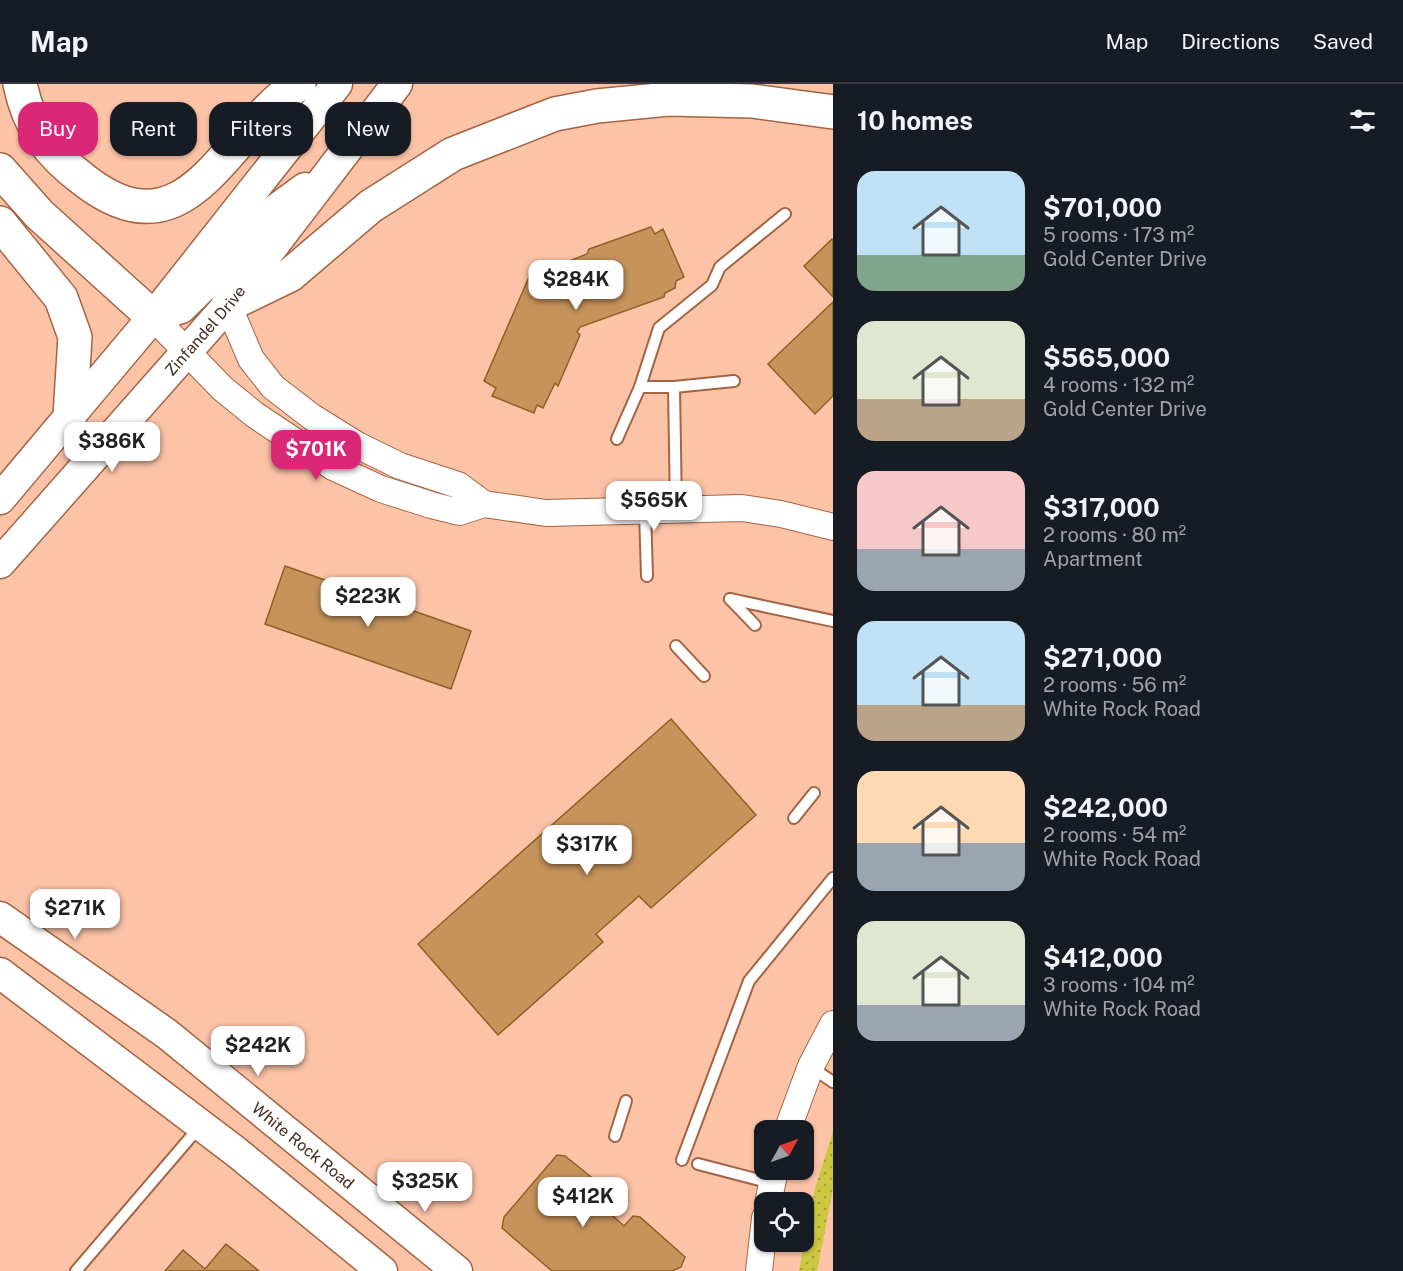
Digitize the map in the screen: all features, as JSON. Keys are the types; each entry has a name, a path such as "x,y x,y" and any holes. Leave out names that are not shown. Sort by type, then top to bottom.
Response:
{"highway":[{"path":"20,84 34,129 62,164 104,196 124,204 154,207 177,200 209,175 282,95 299,84"},
{"path":"228,305 290,274 371,206 453,154 555,114 597,106 668,99 752,101 833,112"},
{"path":"0,170 39,214 153,317"},
{"path":"0,223 61,298 75,337 70,416"}],"main road":[{"path":"0,499 153,317 337,84"},
{"name":"Zinfandel Drive","path":"0,563 228,305 397,84"},
{"path":"153,317 181,308 227,263 268,215 332,169"},
{"name":"White Rock Road","path":"0,917 167,1034 457,1271"},
{"path":"0,973 201,1125 382,1271"}],"street":[{"path":"228,305 251,359 273,387 312,417 357,445 400,466 458,485 484,504"},
{"path":"153,317 223,389 255,416 333,467 381,489 430,505 459,512 484,504 546,513 742,508 782,514 833,527"},
{"path":"791,1120 811,1066 830,1034"},
{"path":"759,1271 761,1252"}],"lane":[{"path":"617,439 640,387 659,328 712,285 720,267 785,214"},
{"path":"640,387 674,387 734,381"},
{"path":"674,387 676,509"},
{"path":"645,511 647,576"},
{"path":"755,625 730,599 833,621"},
{"path":"676,646 704,676"},
{"path":"794,818 814,793"},
{"path":"682,1160 749,981 833,878"},
{"path":"811,1066 833,1082"},
{"path":"615,1136 626,1101"},
{"path":"76,1271 201,1125"},
{"path":"698,1164 771,1185"}],"shaded area":[{"path":"833,1132 833,1189 817,1271 799,1271 803,1252 814,1252 815,1188"}],"building":[{"path":"651,227 655,234 663,229 684,277 676,281 675,288 665,293 664,297 580,327 577,332 580,335 558,386 555,383 543,408 537,405 534,413 492,396 496,388 484,381 529,277 587,254 589,249"},
{"path":"833,240 833,297 804,266"},
{"path":"833,302 833,396 815,414 768,364"},
{"path":"285,566 471,631 451,689 265,624"},
{"path":"671,719 756,815 651,908 639,896 596,934 603,942 498,1035 418,944"},
{"path":"557,1155 565,1156 596,1181 599,1187 592,1197 624,1226 633,1216 640,1217 685,1257 681,1267 672,1271 552,1271 502,1228 504,1217"},
{"path":"226,1244 259,1271 165,1271 183,1250 205,1269"}]}
